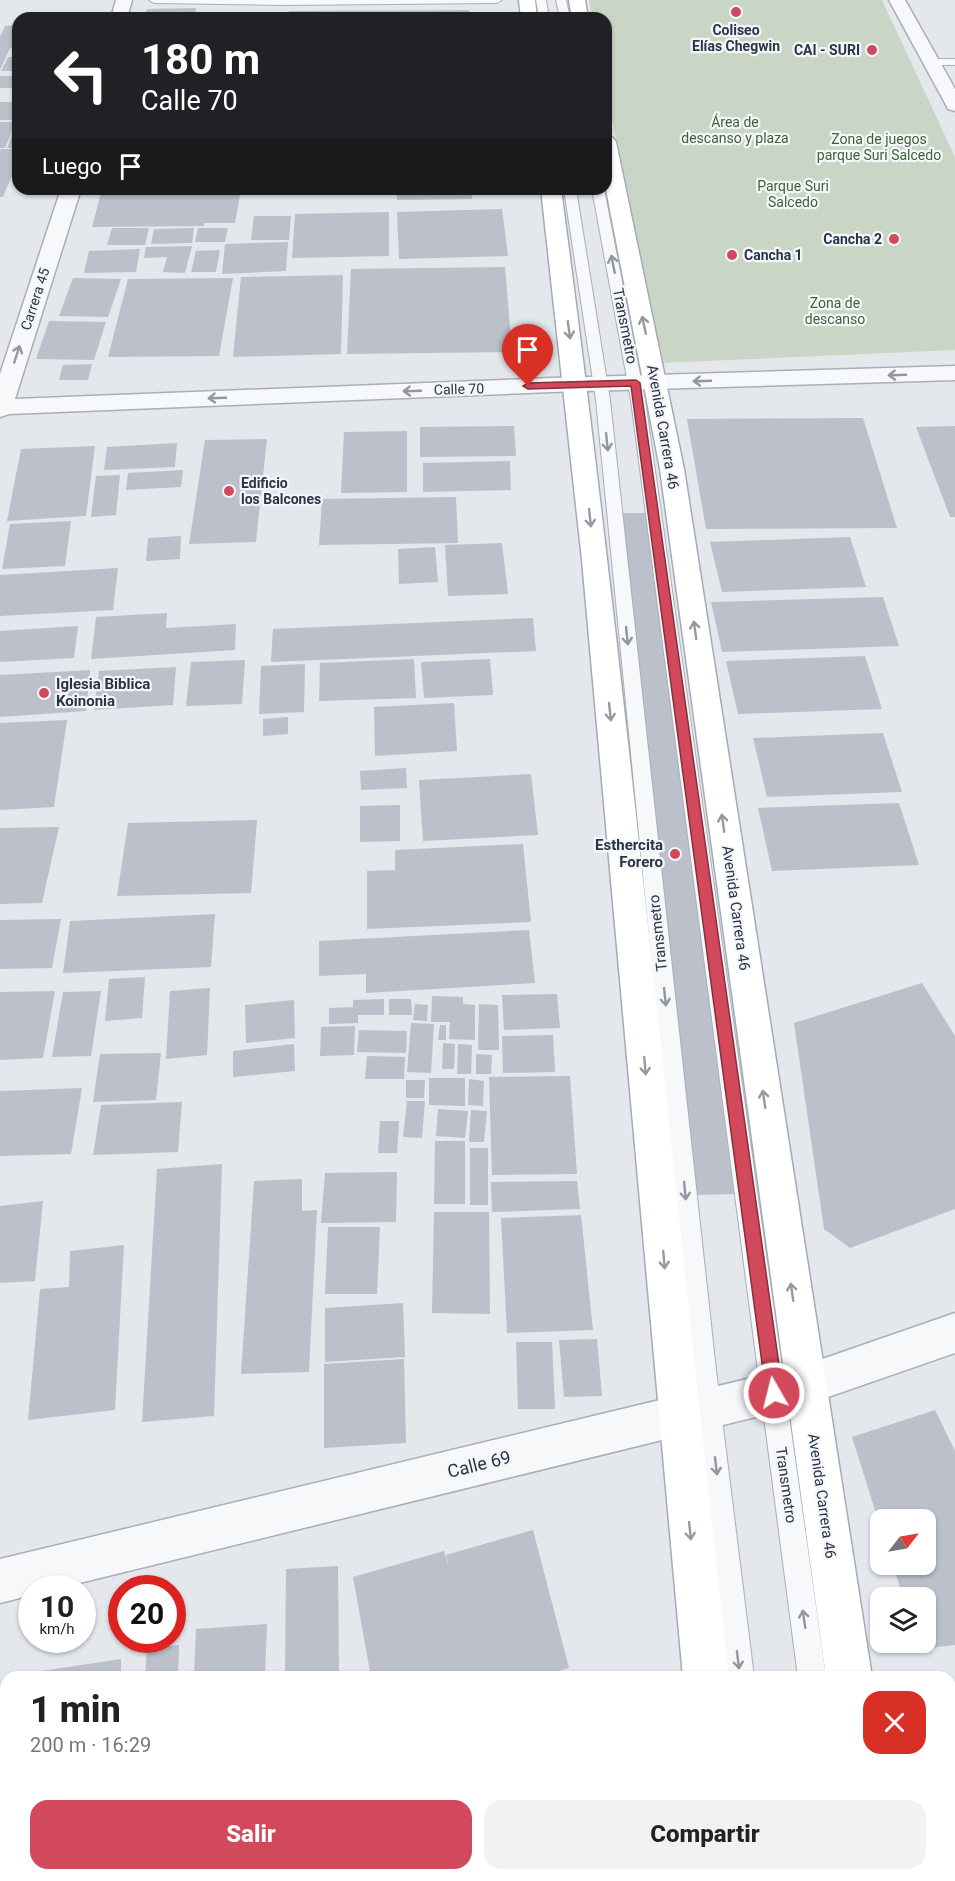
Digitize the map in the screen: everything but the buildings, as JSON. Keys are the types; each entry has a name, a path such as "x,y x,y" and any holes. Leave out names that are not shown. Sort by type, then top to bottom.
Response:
{"main road":[{"name":"Avenida Carrera 46","path":"612,178 646,382 673,481 790,1389 848,1671"},
{"path":"552,195 576,385 632,924 693,1412 706,1671"}],"street":[{"path":"897,0 955,105"},
{"name":"Carrera 45","path":"0,408 68,195"},
{"name":"Calle 70","path":"0,408 646,382 955,373"},
{"name":"Calle 69","path":"0,1581 790,1389 955,1333"}],"lane":[{"path":"154,0 283,2 497,0"},
{"path":"930,62 955,62"},
{"name":"Transmetro","path":"571,195 601,384 693,1412 739,1671"},
{"name":"Transmetro","path":"599,195 646,382 790,1389 812,1671"}],"green space":[{"name":"Parque Suri Salcedo","path":"589,0 882,0 955,157 955,350 660,363 612,119 612,12 591,12"}],"place":[{"name":"Coliseo Elías Chegwin","path":"736,12"},
{"name":"CAI - SURI","path":"872,50"},
{"name":"Cancha 2","path":"894,239"},
{"name":"Cancha 1","path":"732,255"},
{"name":"Edificio los Balcones","path":"229,491"},
{"name":"Iglesia Biblica Koinonia","path":"44,693"},
{"name":"Esthercita Forero","path":"675,854"}],"route":[{"path":"528,386 636,383 774,1393"}],"park label":[{"name":"Área de descanso y plaza","path":"735,130"},
{"name":"Zona de juegos parque Suri Salcedo","path":"879,148"},
{"name":"Zona de descanso","path":"835,312"}]}
